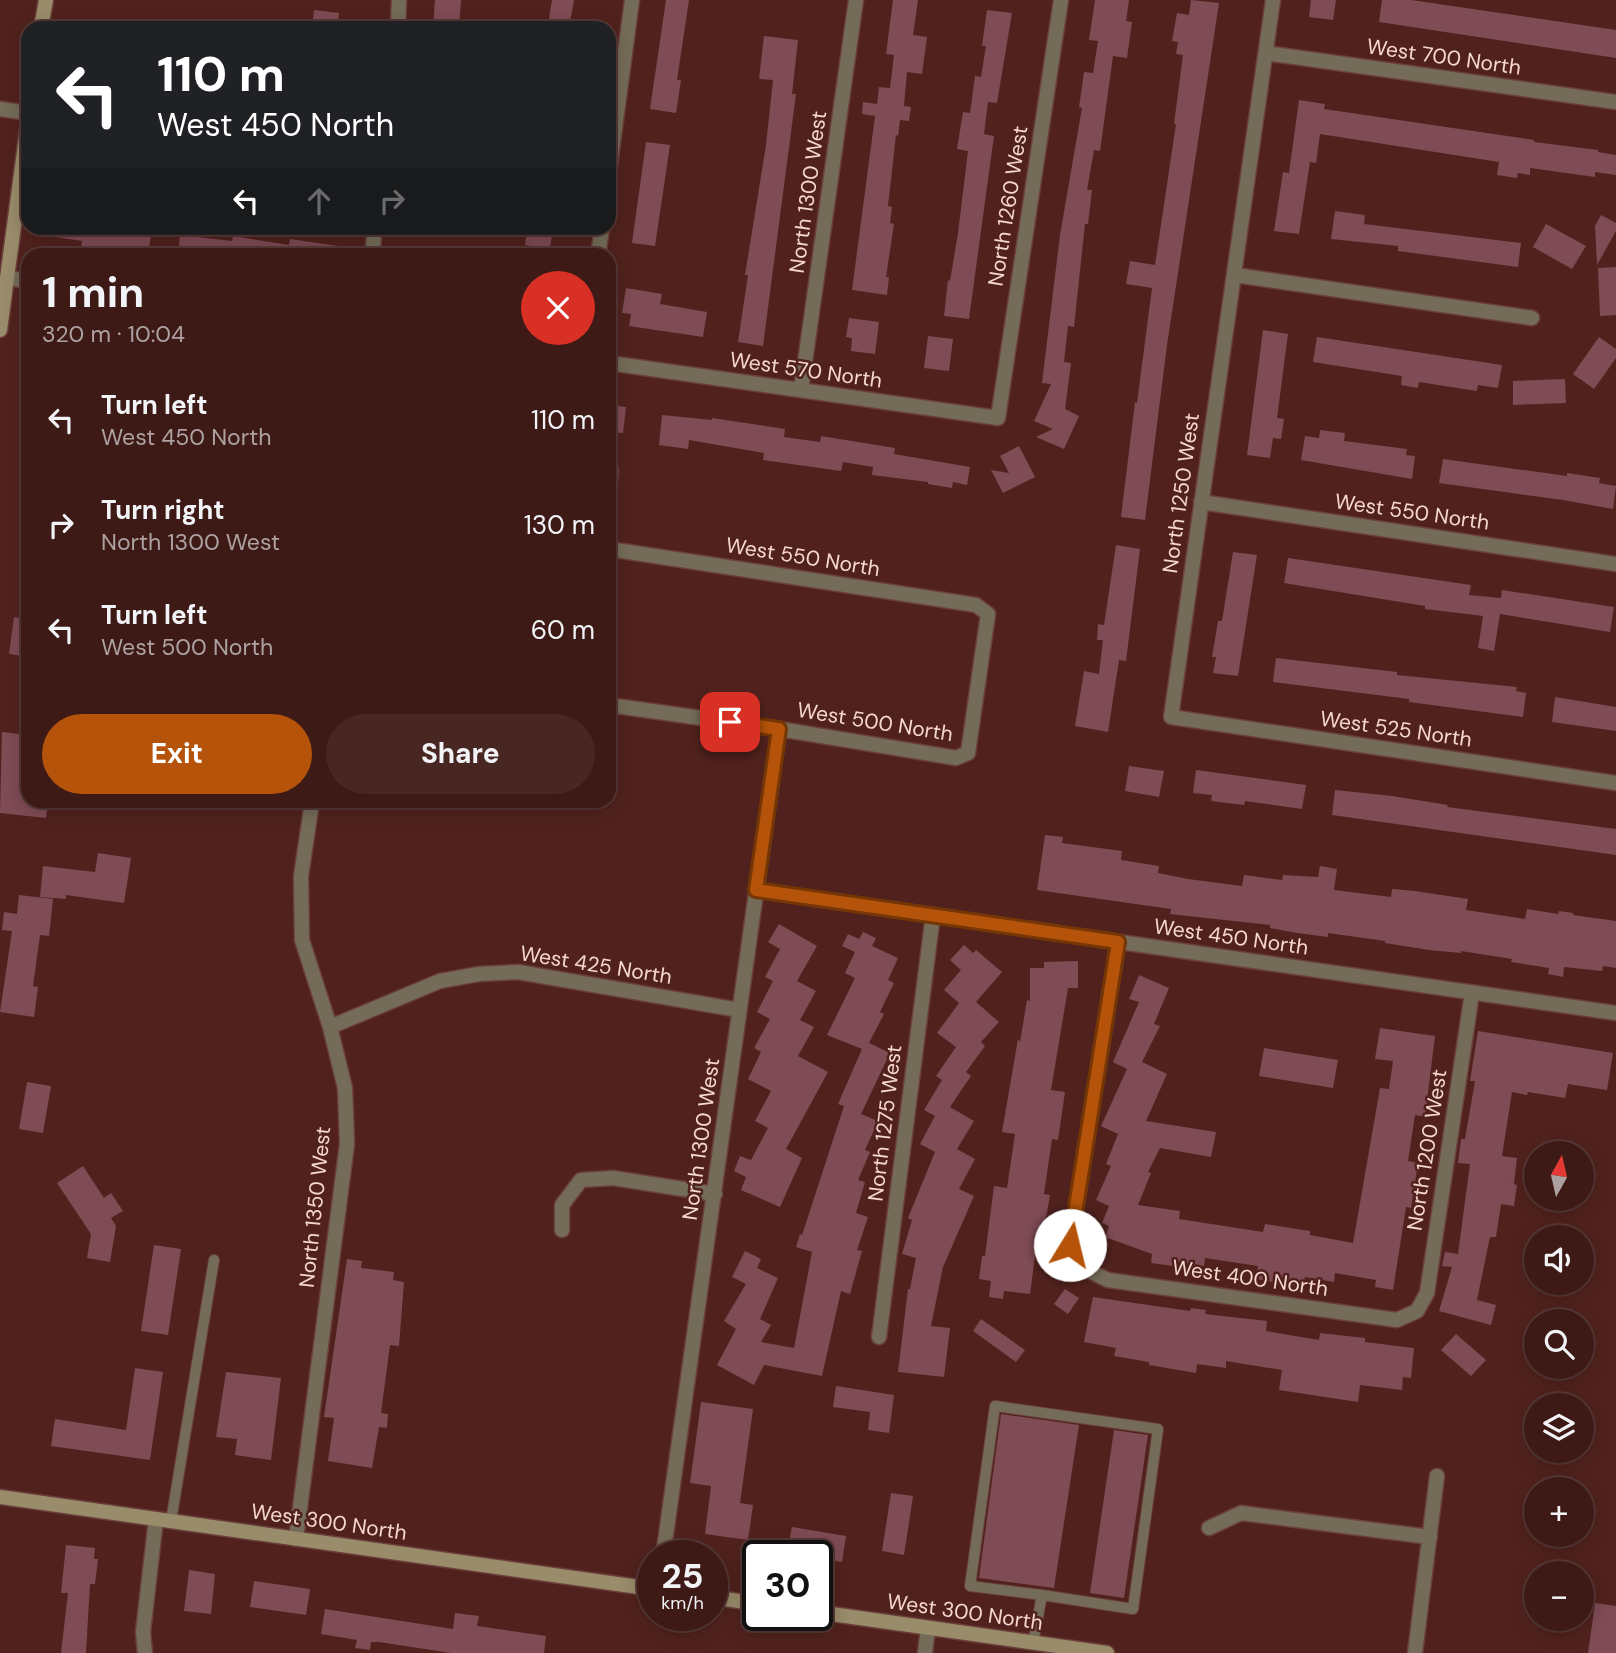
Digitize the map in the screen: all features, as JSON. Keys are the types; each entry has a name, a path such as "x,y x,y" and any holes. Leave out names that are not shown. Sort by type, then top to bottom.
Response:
{"main road":[{"path":"42,21 46,0"},
{"path":"0,330 21,174"},
{"name":"West 300 North","path":"0,1497 637,1587"},
{"name":"West 300 North","path":"833,1614 1107,1653"}],"street":[{"path":"398,21 399,0"},
{"path":"616,120 632,0"},
{"name":"North 1300 West","path":"801,390 856,0"},
{"name":"North 1260 West","path":"998,418 1061,0"},
{"name":"North 1250 West","path":"1171,717 1273,0"},
{"name":"West 700 North","path":"1266,53 1616,102"},
{"path":"0,109 21,112"},
{"path":"1235,275 1532,317"},
{"path":"7,278 21,280"},
{"name":"West 570 North","path":"616,364 998,418"},
{"name":"West 550 North","path":"1201,502 1616,564"},
{"name":"West 550 North","path":"616,550 976,605 988,614 968,753"},
{"name":"West 500 North","path":"616,706 956,758 968,753"},
{"name":"West 525 North","path":"1171,717 1616,783"},
{"name":"North 1300 West","path":"665,1540 779,729"},
{"name":"North 1350 West","path":"296,1539 347,1143 345,1088 330,1027 302,940 301,876 311,808"},
{"name":"West 450 North","path":"756,890 1616,1013"},
{"name":"North 1275 West","path":"879,1337 933,915"},
{"name":"West 400 North","path":"1118,942 1070,1245 1079,1266 1108,1280 1397,1320 1417,1311"},
{"name":"West 425 North","path":"330,1027 440,981 479,974 518,972 739,1010"},
{"name":"North 1200 West","path":"1417,1311 1427,1293 1472,993"},
{"path":"562,1230 562,1205 581,1180 612,1178 715,1194"},
{"path":"1415,1653 1437,1476"},
{"path":"1209,1528 1241,1513 1430,1537"},
{"path":"145,1653 143,1632 164,1520"},
{"path":"925,1653 928,1628"}],"lane":[{"path":"164,1520 214,1260"},
{"path":"995,1406 1158,1429 1133,1609 1042,1595 970,1586 995,1406"},
{"path":"1033,1643 1042,1595"}],"building":[{"path":"435,0 461,0 460,21 434,21"},
{"path":"552,0 574,0 570,21 549,21"},
{"path":"666,0 689,0 677,80 681,80 676,113 650,109"},
{"path":"893,0 918,0 913,35 927,37 922,74 907,72 904,106 911,107 909,121 900,120 898,136 896,135 888,206 892,207 890,223 894,224 886,277 889,277 887,295 852,290 875,116 862,114 863,102 877,104 879,87 890,88 894,55 886,54"},
{"path":"1095,0 1129,0 1126,21 1132,22 1127,58 1113,56 1100,151 1094,150 1087,190 1092,190 1088,224 1085,224 1074,327 1068,326 1064,362 1071,363 1065,409 1079,416 1064,449 1036,437 1053,429 1034,421 1051,384 1042,383 1060,235 1082,108 1079,107 1084,72 1093,73 1098,41 1089,40"},
{"path":"1191,0 1219,3 1167,345 1145,520 1121,517 1152,288 1126,284 1130,261 1155,265 1176,124 1183,55 1176,54 1178,42 1172,41 1177,13 1189,15"},
{"path":"1311,0 1336,0 1333,20 1309,17"},
{"path":"1382,0 1411,0 1616,30 1616,58 1379,22"},
{"path":"314,10 339,13 338,21 313,21"},
{"path":"987,10 1012,13 997,103 988,102 984,134 994,136 969,319 944,316 968,151 957,149 963,112 970,113 975,76 981,77 986,46 982,46"},
{"path":"764,36 798,40 792,94 796,94 763,346 738,342 773,80 759,79"},
{"path":"1299,100 1325,104 1324,109 1598,150 1616,155 1616,175 1595,172 1595,177 1530,168 1530,175 1518,173 1517,178 1497,175 1499,162 1320,134 1316,163 1310,162 1299,234 1274,231 1283,172 1289,173"},
{"path":"646,142 670,145 655,246 632,243"},
{"path":"1335,211 1365,215 1364,224 1521,243 1518,267 1398,251 1398,246 1331,239"},
{"path":"1601,215 1616,223 1616,231 1597,265 1595,226"},
{"path":"1546,224 1586,246 1572,269 1533,247"},
{"path":"151,235 149,248 81,248 82,241 49,236"},
{"path":"180,235 232,241 233,236 289,245 290,239 345,247 345,248 179,248"},
{"path":"526,235 552,235 550,248 525,245"},
{"path":"1616,267 1616,315 1600,316 1598,268"},
{"path":"626,288 662,294 660,304 707,312 703,337 629,326 631,314 622,313"},
{"path":"849,318 879,322 875,354 851,351 852,338 846,337"},
{"path":"1263,330 1288,334 1277,418 1284,419 1281,439 1273,438 1270,458 1247,455"},
{"path":"928,336 953,339 949,371 924,368"},
{"path":"1317,337 1502,365 1498,388 1478,385 1477,391 1419,382 1418,388 1401,385 1402,376 1313,362"},
{"path":"1599,337 1616,349 1616,358 1594,389 1573,374"},
{"path":"1565,379 1566,403 1513,405 1513,381"},
{"path":"616,406 626,407 623,433 616,432"},
{"path":"662,415 712,418 785,429 784,437 820,442 821,436 895,448 894,454 970,467 967,485 953,482 952,488 872,475 873,467 843,462 841,471 763,460 764,453 689,440 688,449 659,445"},
{"path":"1320,430 1345,433 1344,441 1407,449 1406,455 1415,456 1412,479 1301,460 1305,436 1319,438"},
{"path":"1019,446 1035,477 1003,493 991,470 1009,473 1000,456"},
{"path":"1443,459 1600,478 1599,483 1616,486 1613,509 1439,483"},
{"path":"1116,545 1140,549 1126,661 1119,660 1108,732 1075,726 1084,671 1099,674 1103,640 1097,640 1098,624 1104,625"},
{"path":"1233,552 1257,555 1238,676 1213,673 1216,657 1212,657 1218,621 1222,621"},
{"path":"1288,558 1471,585 1469,595 1501,598 1502,590 1614,607 1610,632 1500,614 1494,651 1478,648 1483,616 1425,609 1425,606 1284,583"},
{"path":"14,617 21,618 21,656 9,654"},
{"path":"1276,658 1397,672 1397,675 1517,687 1516,691 1526,693 1523,717 1273,682"},
{"path":"1555,697 1616,707 1616,731 1552,722"},
{"path":"2,732 21,734 21,808 47,808 46,818 0,813"},
{"path":"1129,766 1164,771 1159,797 1125,791"},
{"path":"1196,770 1306,785 1302,809 1245,801 1244,805 1211,801 1212,795 1193,793"},
{"path":"1335,790 1616,829 1616,855 1332,815"},
{"path":"1045,835 1063,837 1062,843 1122,851 1121,860 1159,866 1158,873 1188,879 1242,886 1244,875 1282,880 1283,875 1318,877 1320,866 1337,869 1334,890 1391,897 1392,889 1468,899 1466,910 1525,919 1527,909 1558,914 1559,911 1616,921 1616,968 1603,966 1602,971 1564,967 1563,977 1548,974 1549,968 1511,962 1512,959 1461,951 1429,950 1328,933 1328,937 1297,933 1270,928 1270,925 1170,914 1171,909 1037,890"},
{"path":"98,853 131,858 124,903 66,895 66,899 40,897 43,866 95,872"},
{"path":"19,895 53,899 49,936 40,935 33,986 38,987 34,1017 0,1012 12,931 2,930 4,912 17,914"},
{"path":"779,924 817,946 797,981 816,991 800,1020 814,1027 798,1056 828,1072 786,1149 802,1158 780,1207 741,1190 746,1177 734,1171 740,1156 751,1160 768,1128 755,1121 771,1091 748,1079 761,1052 754,1048 770,1019 757,1012 773,981 765,977 780,949 768,942"},
{"path":"863,932 876,938 872,946 898,958 888,980 894,983 880,1012 884,1014 869,1043 890,1053 861,1114 878,1121 865,1150 870,1152 858,1180 865,1182 856,1213 868,1217 857,1250 862,1251 850,1294 841,1291 822,1376 764,1365 754,1385 717,1365 736,1329 724,1321 746,1284 732,1277 745,1251 761,1259 757,1268 778,1278 760,1319 771,1325 761,1342 794,1348 812,1252 796,1247 844,1106 838,1104 862,1049 827,1035 855,978 845,973 855,952 842,946 848,934 859,939"},
{"path":"964,945 973,953 976,950 1002,972 976,1002 999,1022 981,1042 985,1046 966,1072 971,1076 950,1107 974,1121 957,1149 975,1159 959,1189 974,1196 943,1267 931,1326 950,1328 944,1377 898,1372 908,1289 916,1258 902,1254 912,1220 908,1218 935,1152 920,1144 935,1116 924,1110 942,1080 936,1076 956,1047 937,1033 959,1003 944,990 961,970 950,960"},
{"path":"1078,961 1078,988 1068,988 1051,1090 1065,1092 1058,1140 1052,1139 1044,1194 1050,1195 1042,1242 1037,1241 1030,1294 1004,1291 1003,1299 989,1297 991,1281 979,1279 982,1256 985,1256 994,1186 1007,1188 1015,1134 1002,1132 1018,1039 1020,1042 1027,1000 1030,1001 1030,968 1044,968 1044,962"},
{"path":"1139,975 1169,988 1154,1024 1160,1026 1142,1062 1167,1074 1146,1121 1216,1132 1211,1157 1160,1148 1148,1172 1151,1173 1138,1205 1180,1211 1179,1219 1263,1232 1265,1224 1310,1231 1310,1235 1353,1243 1380,1088 1389,1089 1393,1061 1375,1059 1380,1028 1435,1036 1425,1117 1415,1115 1408,1161 1418,1163 1411,1208 1406,1207 1393,1290 1375,1287 1376,1280 1335,1273 1334,1282 1305,1277 1303,1287 1256,1279 1258,1266 1205,1258 1204,1266 1174,1261 1173,1266 1151,1263 1152,1254 1105,1237 1109,1226 1102,1223 1109,1206 1096,1200 1111,1166 1106,1164 1118,1134 1101,1126 1127,1069 1113,1062 1139,1002 1129,999"},
{"path":"1478,1031 1613,1053 1607,1090 1568,1084 1565,1098 1512,1092 1502,1156 1517,1158 1514,1206 1501,1204 1496,1237 1490,1237 1477,1300 1496,1305 1491,1325 1439,1311 1452,1267 1442,1266 1445,1252 1458,1254 1470,1164 1458,1163 1475,1081 1470,1081"},
{"path":"1264,1048 1338,1060 1333,1088 1259,1076"},
{"path":"27,1082 51,1086 43,1133 19,1129"},
{"path":"83,1166 104,1198 111,1193 123,1211 111,1218 116,1226 110,1262 87,1258 91,1234 57,1183"},
{"path":"154,1245 181,1249 168,1335 141,1331"},
{"path":"347,1259 362,1261 361,1268 394,1272 393,1280 404,1282 399,1346 390,1345 381,1413 388,1414 387,1428 379,1427 372,1468 328,1461 334,1418 324,1417"},
{"path":"1065,1289 1079,1298 1068,1314 1054,1304"},
{"path":"1093,1297 1190,1311 1191,1308 1206,1310 1205,1314 1267,1321 1266,1331 1319,1340 1320,1333 1365,1338 1365,1342 1414,1348 1411,1378 1403,1377 1402,1390 1360,1385 1358,1402 1279,1390 1282,1370 1226,1361 1226,1368 1197,1364 1196,1373 1149,1365 1149,1362 1114,1356 1116,1348 1084,1342"},
{"path":"981,1319 1025,1350 1016,1362 973,1331"},
{"path":"1456,1334 1486,1360 1471,1376 1441,1350"},
{"path":"135,1368 163,1372 150,1460 51,1446 55,1419 126,1430"},
{"path":"226,1372 281,1378 271,1460 235,1455 237,1439 216,1437"},
{"path":"836,1386 894,1395 889,1433 868,1430 870,1412 833,1407"},
{"path":"701,1402 753,1409 740,1503 753,1505 748,1540 705,1534 711,1486 690,1483"},
{"path":"1001,1414 1079,1425 1054,1588 979,1578"},
{"path":"1114,1430 1148,1435 1124,1598 1090,1593"},
{"path":"891,1493 913,1496 904,1555 882,1551"},
{"path":"792,1527 846,1536 842,1562 833,1560 833,1540 789,1540"},
{"path":"66,1545 95,1548 94,1559 98,1559 95,1584 90,1584 86,1653 61,1653 68,1593 61,1593"},
{"path":"189,1570 215,1574 211,1614 184,1611"},
{"path":"254,1581 310,1589 306,1615 250,1607"},
{"path":"1595,1603 1616,1606 1616,1653 1588,1653 1591,1631 1594,1631"},
{"path":"325,1609 453,1629 455,1613 479,1616 477,1626 546,1636 544,1653 451,1653 379,1642 371,1642 370,1650 355,1648 357,1640 321,1634"}],"route":[{"path":"730,722 779,729 756,890 1118,942 1070,1245"}]}
